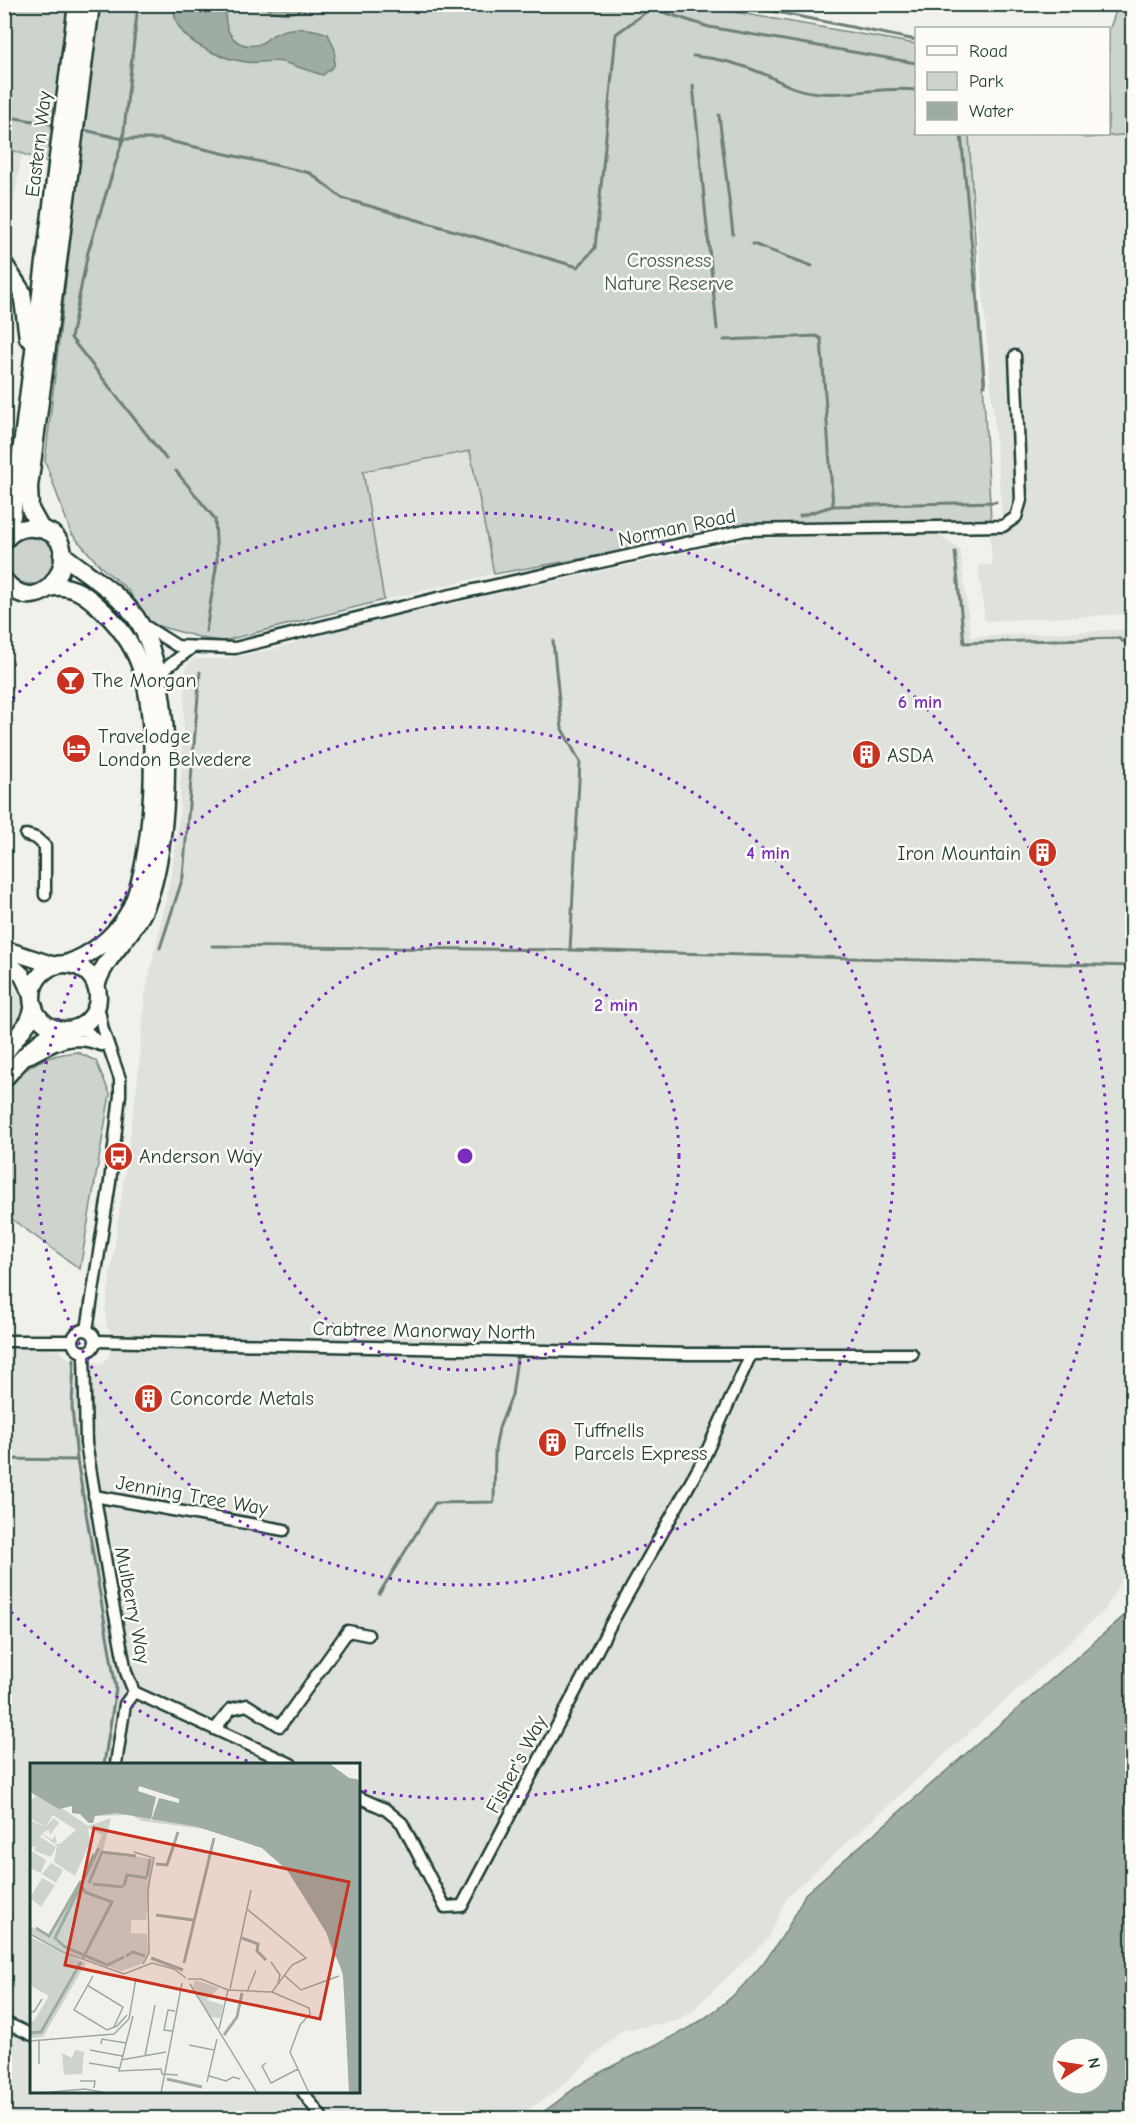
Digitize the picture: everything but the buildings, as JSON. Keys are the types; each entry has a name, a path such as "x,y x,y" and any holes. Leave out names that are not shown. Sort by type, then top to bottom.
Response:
{"main road":[{"name":"Eastern Way","path":"77,4 70,114 29,487 30,509 41,529 55,539 62,554 112,594 139,622 153,652 160,689 165,786 154,879 143,910 120,948 100,971 97,993"},
{"name":"Eastern Way","path":"70,114 91,4"},
{"name":"Eastern Way","path":"5,540 12,516 67,142"},
{"path":"4,264 22,292 27,320 24,431"},
{"path":"5,540 20,529 41,529"},
{"path":"49,588 61,573 62,554"},
{"path":"4,580 16,590 25,593 68,587 81,592 110,617 124,635 141,666 151,723 152,778 148,833 135,896 126,916 106,942 86,956 41,975 35,984 29,1021 4,1079"},
{"path":"4,949 88,972 97,993 88,1020 41,1040 11,1060"},
{"path":"4,958 22,975 44,1023 66,1029"}],"street":[{"name":"Norman Road","path":"139,622 167,642 197,649 235,648 426,601 745,530 1003,526 1016,517 1022,500 1015,356"},
{"path":"160,689 166,668 197,649"},
{"path":"26,835 36,838 45,846 45,895"},
{"path":"87,1330 119,1108 120,1079 110,1053 97,993"},
{"path":"66,1029 87,1031 110,1053"},
{"path":"11,1060 63,1040 83,1039 101,1045"},
{"path":"87,1330 96,1341 91,1350 84,1352 77,1350 73,1341 80,1331 87,1330"},
{"path":"4,1341 73,1341"},
{"name":"Crabtree Manorway North","path":"96,1341 751,1354 912,1354"},
{"name":"Mulberry Way","path":"84,1352 86,1443 126,1672 134,1692 288,1763"},
{"name":"Fisher's Way","path":"360,1798 385,1809 402,1823 445,1907 462,1906 611,1624 702,1462 751,1354"},
{"name":"Jenning Tree Way","path":"94,1496 284,1530"},
{"path":"215,1729 231,1709 247,1705 280,1726 348,1631 368,1635"},
{"path":"116,1763 125,1704 134,1692"},
{"path":"4,2022 30,2034"},
{"path":"304,2093 322,2118"}],"shaded area":[{"path":"1132,134 1132,614 985,621 978,566 992,564 990,532 1002,516 969,135 1072,135 1087,138"},
{"path":"5,148 22,154 5,252"},
{"path":"470,451 494,574 384,600 362,470"},
{"path":"939,534 960,550 971,637 1132,629 1132,1560 1105,1610 787,1897 769,1938 689,2014 678,2021 622,2030 554,2093 514,2118 5,2118 5,1348 59,1350 73,1362 102,1363 110,1355 111,1332 107,1328 105,1314 138,1078 145,994 172,871 179,817 186,666 193,659 223,659 279,648 327,631 754,538"},
{"path":"4,978 25,1000 9,1049 4,1053"}],"green space":[{"path":"5,5 68,5 50,163 5,148 5,28 11,30 5,27"},
{"name":"Crossness Nature Reserve","path":"98,5 695,5 915,44 915,135 969,135 991,520 728,533 494,574 470,451 363,471 384,600 223,641 206,639 151,624 128,590 100,566 71,533 45,461"},
{"path":"1118,5 1132,5 1132,134 1087,138 1072,135 1110,135 1110,28"},
{"path":"31,536 48,543 55,560 48,577 31,584 14,577 7,560 14,543"},
{"path":"77,1052 96,1061 110,1094 80,1269 5,1214 5,1087 22,1072 46,1058"}],"water":[{"path":"307,4 297,12 291,13 272,11 260,5"},
{"path":"175,5 227,5 226,20 230,34 240,43 248,45 259,44 279,32 293,29 315,30 328,34 335,50 334,66 323,75 283,62 251,62 222,56 187,37 175,17"},
{"path":"1132,1609 1132,2118 533,2118 596,2075 687,2029 718,2008 734,1995 762,1964 805,1894"}],"waterway":[{"path":"138,4 123,139 88,252 71,338 166,459"},
{"path":"638,4 709,27 915,63"},
{"path":"742,5 915,40"},
{"path":"80,129 123,139 160,139 310,173 342,198 578,267 595,248 616,34 650,9"},
{"path":"693,56 738,65 804,91 832,94 892,89 915,90"},
{"path":"693,85 717,329"},
{"path":"719,115 733,234"},
{"path":"4,116 56,125"},
{"path":"961,135 985,386"},
{"path":"753,244 812,266"},
{"path":"724,340 816,336 821,339 833,506"},
{"path":"176,471 215,519 217,562 206,631"},
{"path":"800,516 833,506 996,502"},
{"path":"955,552 964,643 1118,638 1132,647"},
{"path":"553,641 562,729 580,762 570,950"},
{"path":"160,948 183,877 200,672"},
{"path":"212,946 570,950 1132,966"},
{"path":"379,1594 435,1503 494,1502 495,1450 499,1428 512,1395 517,1358"},
{"path":"74,1359 72,1407 77,1460 116,1688 104,1763"},
{"path":"4,1459 77,1460"}],"place":[{"name":"The Morgan","path":"71,680"},
{"name":"Travelodge London Belvedere","path":"77,748"},
{"name":"ASDA","path":"866,755"},
{"name":"Iron Mountain","path":"1042,853"},
{"name":"Anderson Way","path":"118,1156"},
{"name":"Concorde Metals","path":"149,1398"},
{"name":"Tuffnells Parcels Express","path":"553,1442"}]}
